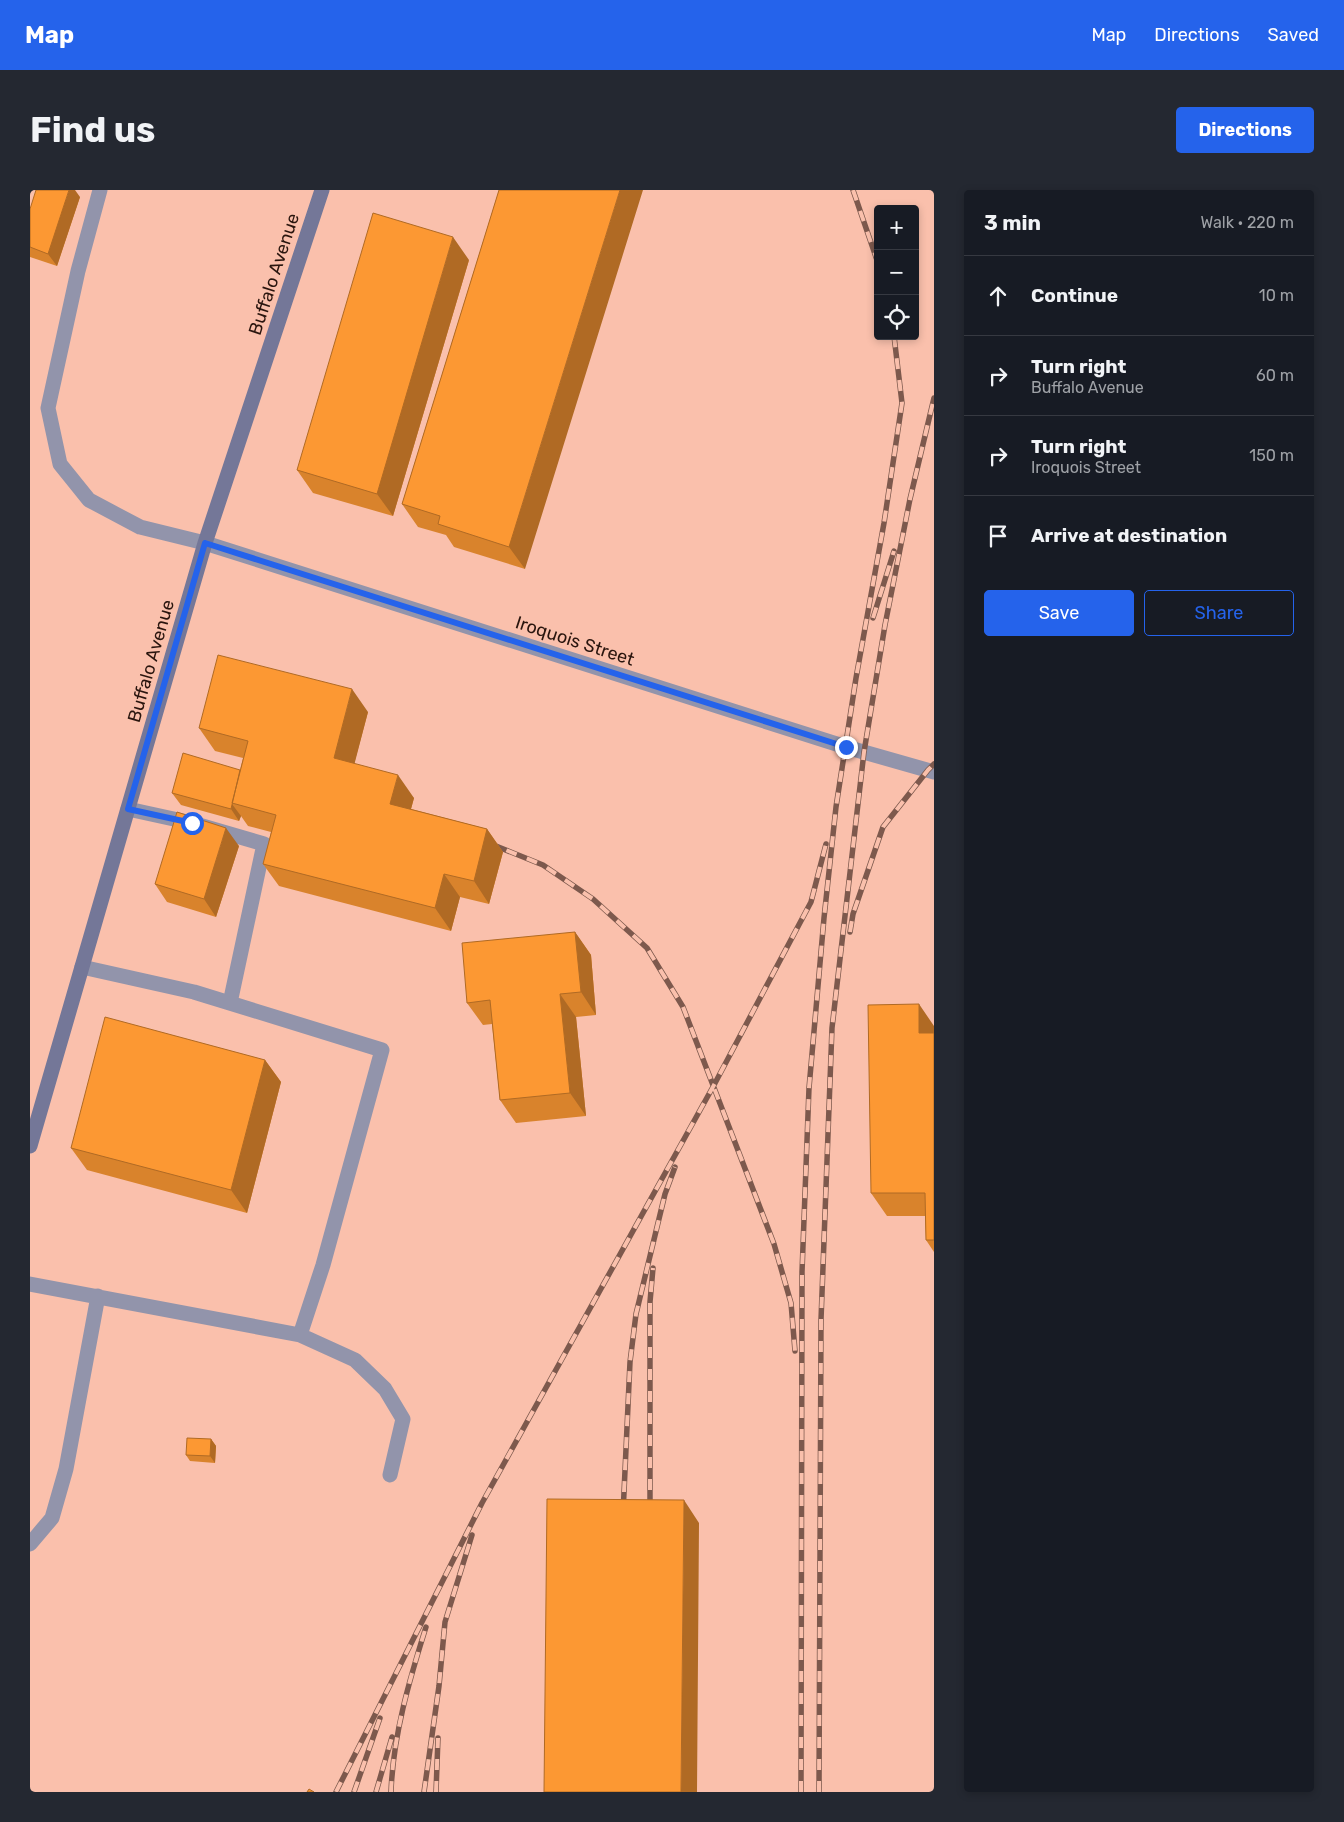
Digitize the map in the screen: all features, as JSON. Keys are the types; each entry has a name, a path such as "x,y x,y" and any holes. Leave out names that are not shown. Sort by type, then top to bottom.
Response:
{"main road":[{"name":"Buffalo Avenue","path":"30,1146 205,543 322,190"}],"street":[{"name":"Iroquois Street","path":"100,190 78,271 48,408 60,464 89,500 140,527 205,543 846,747 934,772"},
{"path":"128,809 192,823 264,844 230,1003"},
{"path":"82,967 194,992 382,1050 323,1264 300,1335"},
{"path":"30,1284 300,1335 355,1360 385,1389 403,1419 390,1475"},
{"path":"30,1544 52,1518 66,1469 98,1296"}],"building":[{"path":"36,190 69,190 48,254 30,247 30,209"},
{"path":"499,190 620,190 509,547 438,524 440,516 402,504"},
{"path":"373,213 453,237 377,494 297,470"},
{"path":"218,655 352,689 334,758 398,775 390,804 487,829 474,881 444,874 435,908 263,864 276,815 232,803 248,741 199,728"},
{"path":"183,753 240,770 231,809 172,793"},
{"path":"177,812 226,828 204,899 155,884"},
{"path":"575,932 581,992 560,994 570,1093 500,1100 490,1000 467,1003 462,943"},
{"path":"919,1004 919,1033 934,1033 934,1240 926,1240 925,1193 871,1193 868,1005"},
{"path":"105,1017 265,1060 231,1190 71,1148"},
{"path":"187,1438 211,1439 210,1456 186,1455"},
{"path":"547,1499 684,1500 681,1792 544,1792"}],"railway":[{"path":"853,190 874,251"},
{"path":"801,1792 802,1272 809,1088 836,807 856,678 884,523 902,403 894,340"},
{"path":"819,1792 821,1320 832,1028 864,752 885,625 910,499 934,398"},
{"path":"873,618 894,551"},
{"path":"850,932 853,914 883,827 934,764"},
{"path":"486,842 543,865 593,899 647,948 683,1007 774,1244 791,1303 795,1351"},
{"path":"336,1792 482,1503 714,1085 811,902 826,844"},
{"path":"623,1514 630,1362 636,1314 665,1194 675,1167"},
{"path":"650,1512 650,1302 653,1268"},
{"path":"424,1792 439,1686 445,1622 472,1535"},
{"path":"391,1792 398,1729 426,1627"},
{"path":"354,1792 380,1718"},
{"path":"376,1792 392,1737"},
{"path":"436,1792 438,1738"}],"route":[{"path":"192,823 128,809 205,543 846,747"}]}
